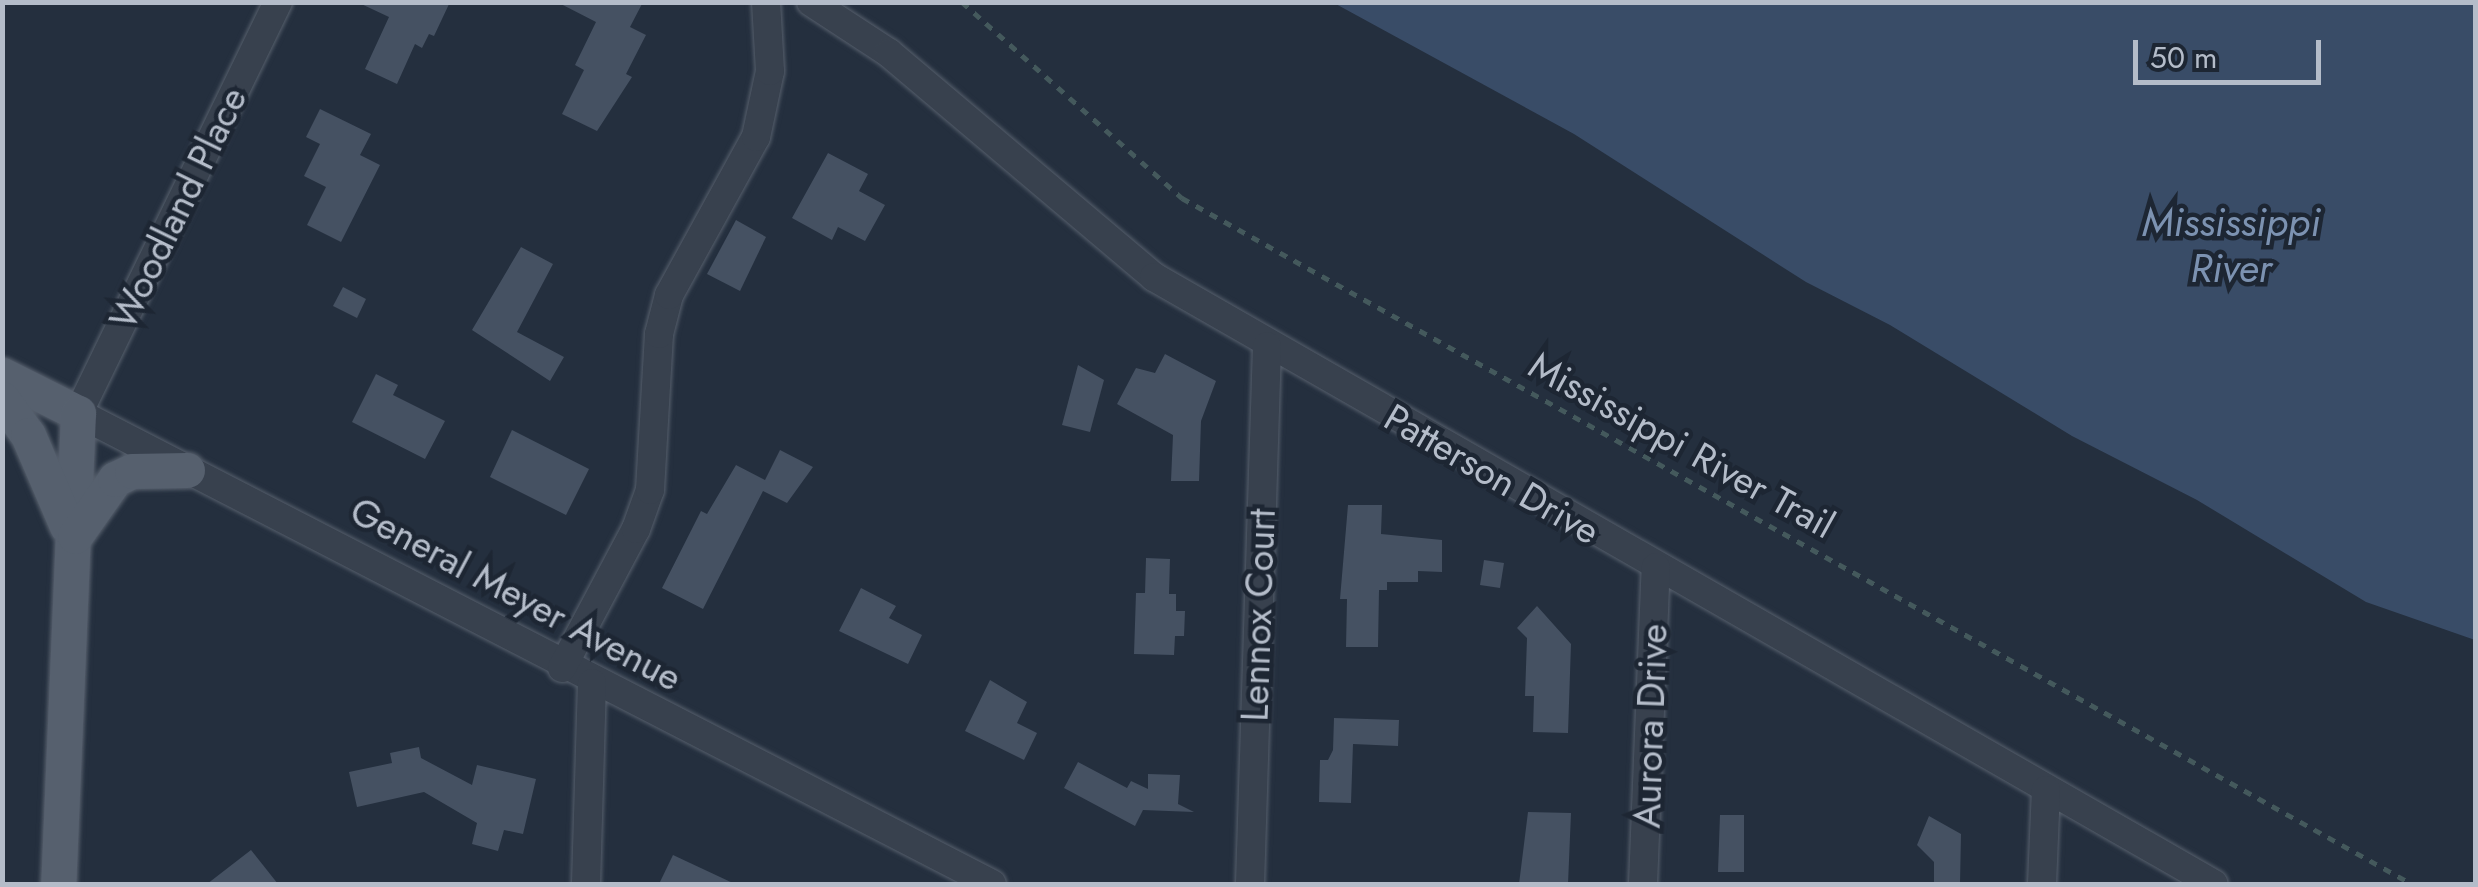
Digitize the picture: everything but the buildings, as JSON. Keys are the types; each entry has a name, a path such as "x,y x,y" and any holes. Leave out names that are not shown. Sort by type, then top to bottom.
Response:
{"main road":[{"name":"General Meyer Avenue","path":"2,376 78,413"},
{"path":"2,399 28,435 72,542"},
{"path":"58,884 78,413"},
{"path":"72,542 115,478 132,471 187,470"}],"street":[{"name":"Woodland Place","path":"78,413 278,2"},
{"path":"562,668 636,530 650,490 659,334 669,295 756,137 770,71 766,2"},
{"name":"Patterson Drive","path":"811,2 889,53 1140,266 1267,346 2214,884"},
{"name":"Lennox Court","path":"1250,884 1267,346"},
{"name":"General Meyer Avenue","path":"78,413 562,668 992,884"},
{"name":"Aurora Drive","path":"1643,884 1656,568"},
{"path":"586,884 592,683"},
{"path":"2042,884 2046,790"}],"path":[{"name":"Mississippi River Trail","path":"962,2 1182,198 2412,884"}],"water":[{"name":"Mississippi River","path":"1334,3 2475,3 2475,640 2366,602 2197,500 2072,436 1890,325 1806,282 1574,134"}]}
